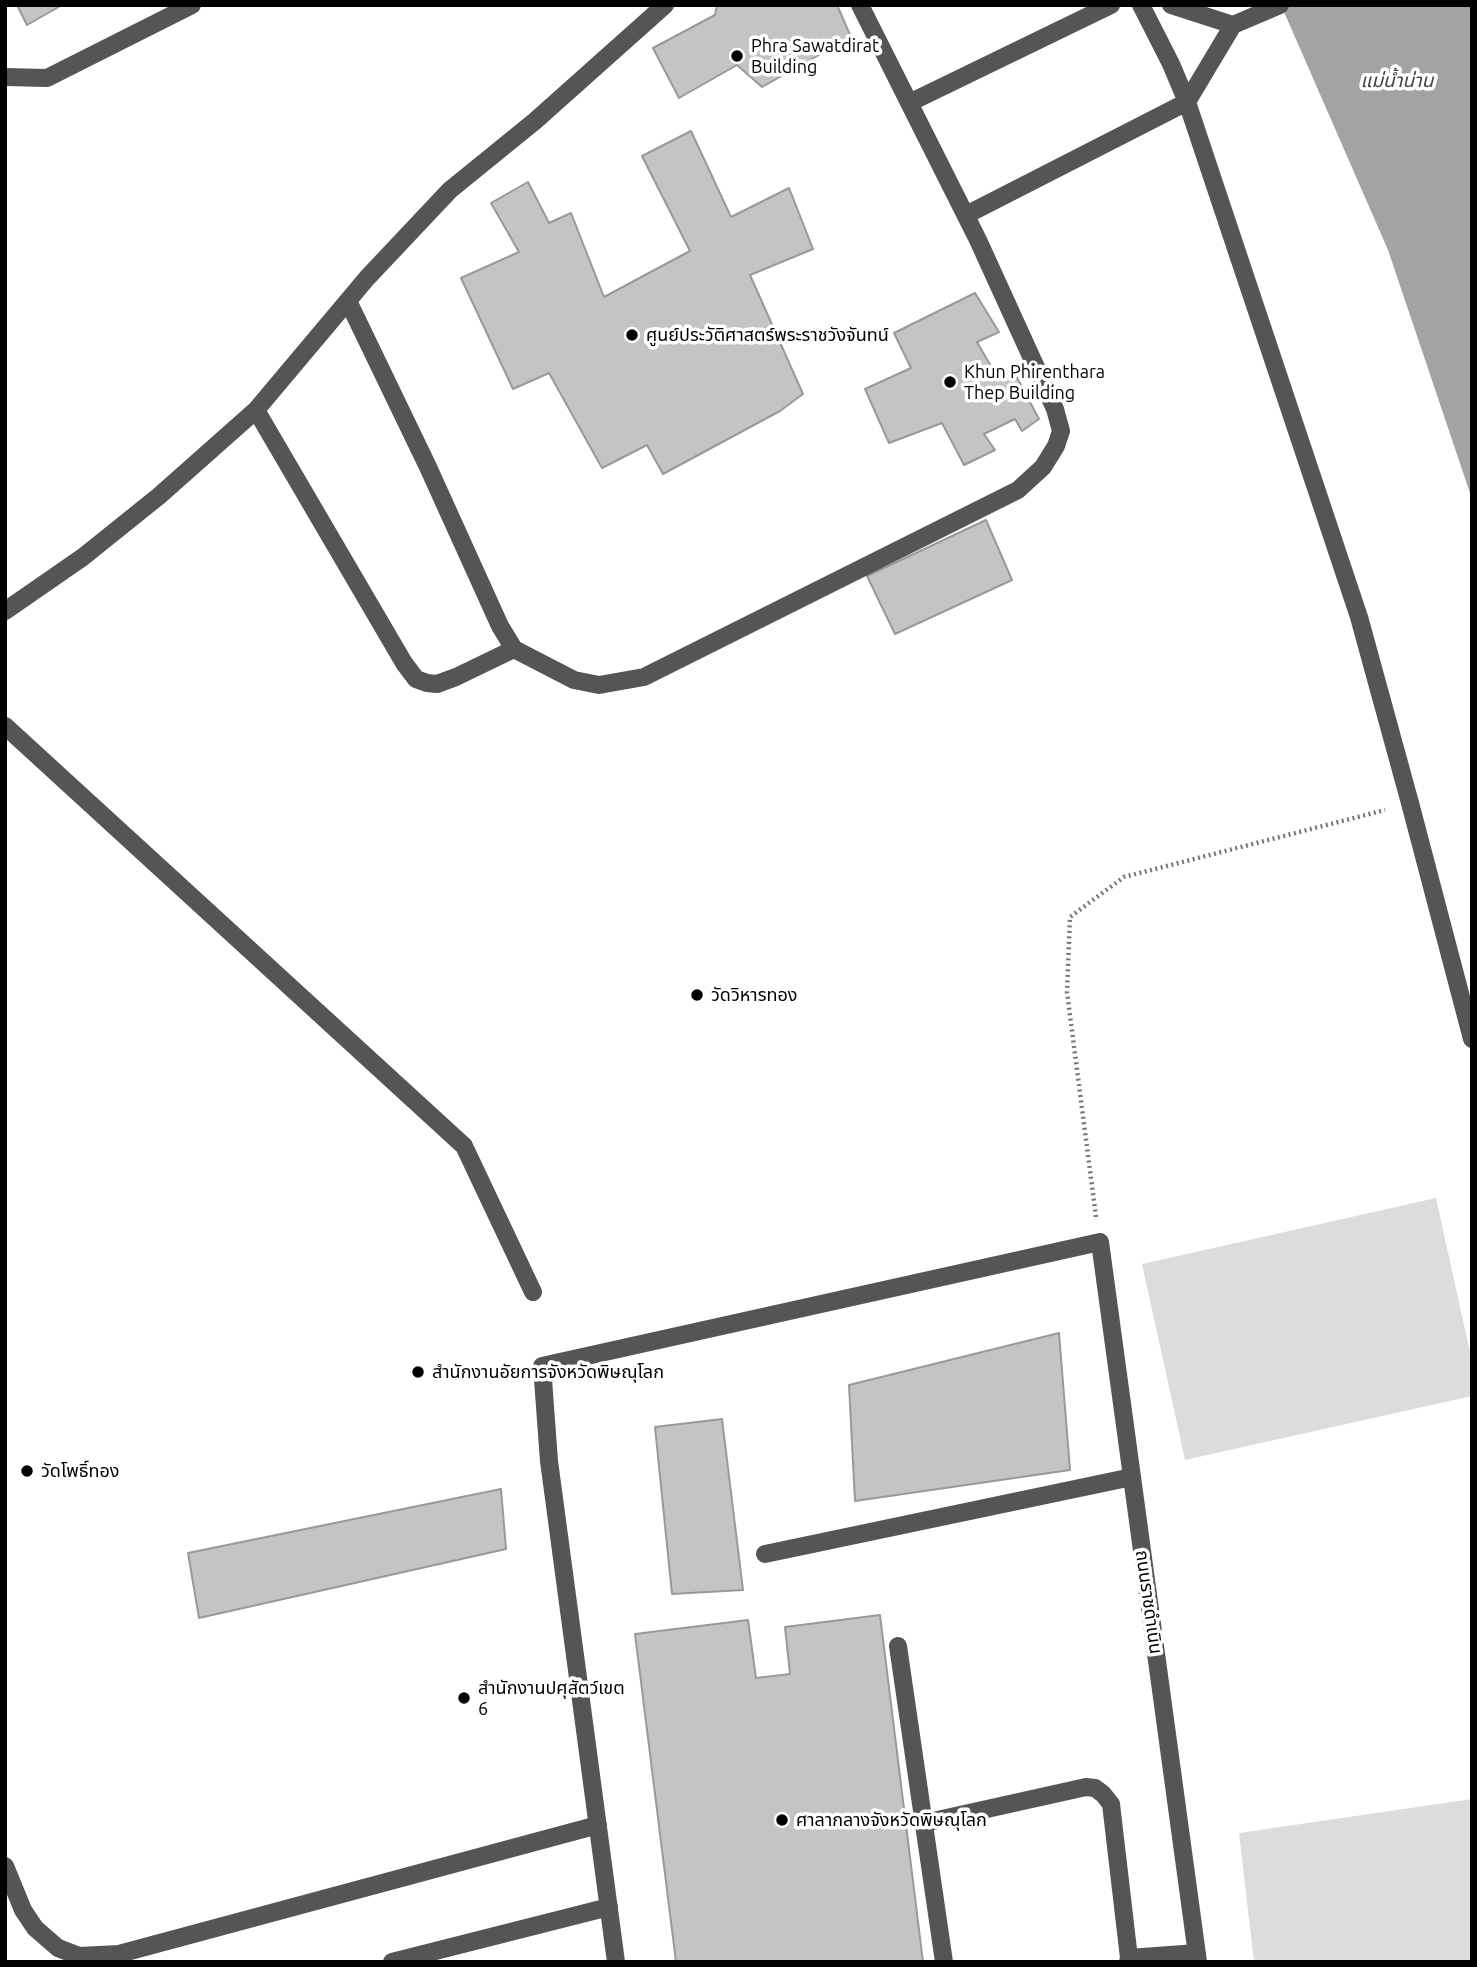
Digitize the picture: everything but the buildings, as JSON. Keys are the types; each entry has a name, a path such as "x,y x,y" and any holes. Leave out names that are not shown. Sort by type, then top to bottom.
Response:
{"street":[{"path":"5,77 47,78 192,5"},
{"path":"5,611 83,557 159,496 256,410 367,278 450,190 535,121 665,5"},
{"path":"348,301 428,467 500,626 514,649 574,680 599,685 644,677 1018,490 1043,467 1056,446 1060,431 1055,409 966,215 860,5"},
{"path":"909,103 1111,5"},
{"path":"1141,5 1187,103 1359,617 1472,1039"},
{"path":"1171,5 1233,25"},
{"path":"966,215 1187,103 1233,25 1280,5"},
{"path":"256,410 404,663 416,678 437,684 514,649"},
{"path":"5,726 464,1146 533,1292"},
{"path":"616,1962 550,1461 542,1366 1100,1242"},
{"name":"ถนนราชดำเนิน","path":"1100,1242 1198,1957"},
{"path":"765,1555 1132,1477"},
{"path":"898,1646 943,1962"},
{"path":"924,1823 1086,1787 1095,1788 1111,1804 1129,1960 1198,1957"},
{"path":"5,1866 23,1910 36,1928 58,1948 79,1956 120,1954 598,1825"},
{"path":"392,1962 609,1906"}],"path":[{"path":"1100,1242 1067,992 1070,917 1124,877 1410,803"}],"shaded area":[{"path":"1436,1198 1472,1361 1472,1396 1185,1460 1142,1264"},
{"path":"1472,1799 1472,1962 1254,1962 1239,1833"}],"water":[{"name":"แม่น้ำน่าน","path":"1281,5 1472,5 1472,499 1388,250"}],"place":[{"name":"Phra Sawatdirat Building","path":"737,56"},
{"name":"ศูนย์ประวัติศาสตร์พระราชวังจันทน์","path":"632,335"},
{"name":"Khun Phirenthara Thep Building","path":"950,382"},
{"name":"วัดวิหารทอง","path":"697,995"},
{"name":"สำนักงานอัยการจังหวัดพิษณุโลก","path":"418,1372"},
{"name":"วัดโพธิ์ทอง","path":"27,1471"},
{"name":"สำนักงานปศุสัตว์เขต 6","path":"464,1698"},
{"name":"ศาลากลางจังหวัดพิษณุโลก","path":"782,1820"}]}
